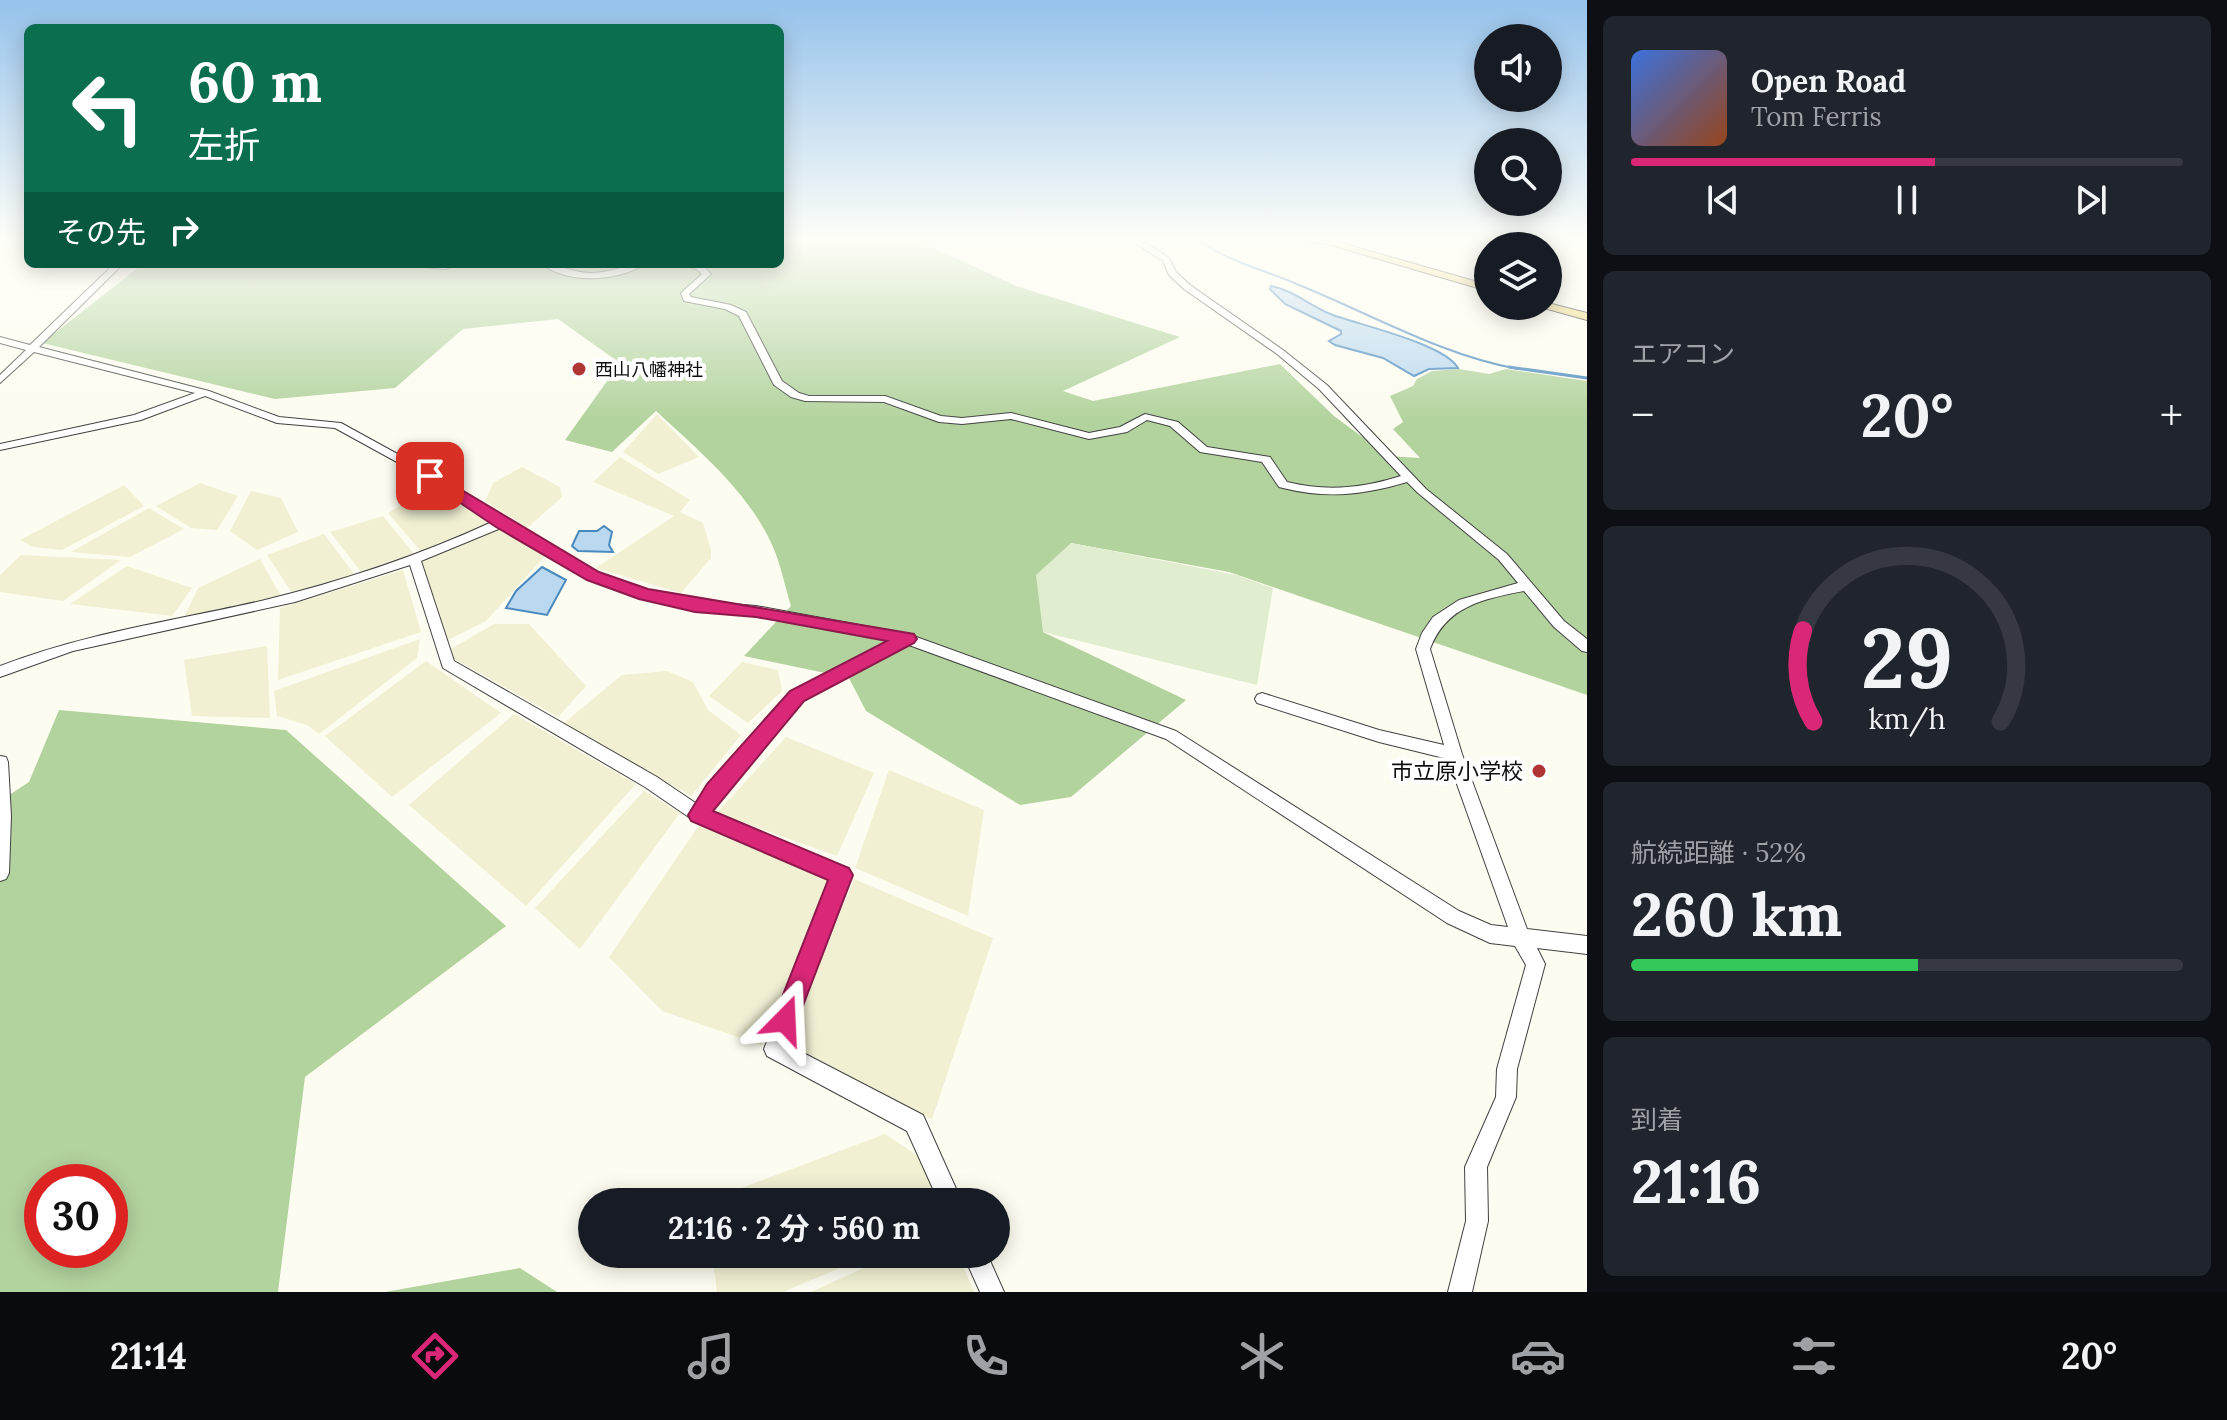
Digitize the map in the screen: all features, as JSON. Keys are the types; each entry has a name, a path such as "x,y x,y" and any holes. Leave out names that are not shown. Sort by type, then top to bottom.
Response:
{"main road":[{"path":"1562,310 1587,317"}],"street":[{"path":"0,380 81,300"},
{"path":"694,300 728,307 743,314 778,383 795,395 809,399 885,399 939,419 962,421 1011,416 1089,436 1123,430 1145,417 1158,419 1174,424 1204,450 1266,459 1283,485 1325,495 1380,487 1409,477"},
{"path":"1206,300 1280,352 1323,387 1409,477 1489,544 1559,624 1587,647"},
{"path":"0,340 34,346 205,393 277,420 337,425 430,476 501,523 593,576 645,595 695,606 756,611 908,639 1171,735 1453,917 1490,934 1587,945"},
{"path":"0,447 146,415 205,393"},
{"path":"0,672 24,661 90,642 295,597 394,566 501,523"},
{"path":"416,564 448,664 651,782 699,815 841,875 774,1049 915,1123 945,1188"},
{"path":"1460,1292 1477,1221 1476,1167 1506,1097 1507,1069 1536,964 1521,939 1454,754 1423,649 1425,639 1460,602 1526,586"},
{"path":"699,815 714,790 797,696 908,639"},
{"path":"1262,699 1379,736 1454,754"},
{"path":"0,762 3,816 0,873"},
{"path":"981,1268 992,1292"}],"green space":[{"path":"97,300 1062,300 1180,337 1063,391 1093,401 1280,364 1334,416 1388,456 1420,458 1393,429 1403,422 1390,396 1413,386 1417,379 1432,371 1459,369 1489,374 1506,369 1587,381 1587,695 1229,572 1071,543 1043,632 1186,700 1071,797 1020,805 866,711 849,678 744,656 791,606 776,554 763,527 722,473 656,411 612,452 565,440 620,363 558,319 463,329 395,388 275,399 42,343"},
{"path":"657,414 699,457 658,474 623,452"},
{"path":"620,457 690,500 680,512 703,523 711,558 681,593 596,568 674,516 593,482"},
{"path":"522,467 560,487 562,497 527,528 485,501 493,483"},
{"path":"200,483 238,496 217,530 191,528 156,506"},
{"path":"124,485 144,506 62,550 33,547 20,540"},
{"path":"434,485 490,523 424,555 388,513"},
{"path":"251,491 281,498 298,532 257,550 230,531"},
{"path":"149,508 184,529 130,557 71,552"},
{"path":"383,516 415,555 362,573 330,532"},
{"path":"506,526 545,556 486,621 448,640 435,599 416,564"},
{"path":"324,534 357,578 295,597 267,555"},
{"path":"1071,543 1236,575 1273,588 1257,685 1043,632 1036,575"},
{"path":"21,555 121,560 63,601 0,592 0,575"},
{"path":"260,559 283,600 182,622 198,588"},
{"path":"127,566 192,588 172,616 70,604"},
{"path":"403,570 421,632 278,680 280,608"},
{"path":"494,624 529,624 586,686 558,717 444,653"},
{"path":"420,639 417,658 319,734 307,725 277,716 274,691"},
{"path":"267,646 270,718 192,716 184,660"},
{"path":"426,661 501,713 392,797 325,736"},
{"path":"742,662 778,670 782,691 748,723 709,696"},
{"path":"667,671 693,682 708,710 741,735 691,796 564,723 622,675"},
{"path":"59,710 286,730 506,926 305,1077 278,1292 0,1292 0,801 29,782"},
{"path":"514,714 636,784 526,906 409,805"},
{"path":"786,737 874,773 837,856 717,813"},
{"path":"889,770 984,810 968,916 855,868"},
{"path":"644,791 680,813 580,949 535,908"},
{"path":"700,824 828,881 761,1045 662,1011 609,957"},
{"path":"854,879 993,938 932,1119 783,1054"},
{"path":"885,1134 930,1164 938,1188 741,1188"},
{"path":"520,1268 557,1292 385,1292"},
{"path":"714,1268 840,1268 783,1292 717,1292"},
{"path":"863,1268 964,1268 974,1292 811,1292"}],"water":[{"path":"1281,300 1303,300 1333,315 1420,343 1450,359 1458,368 1429,369 1414,376 1383,358 1335,345 1329,341 1341,331"},
{"path":"604,526 612,532 609,545 613,552 578,551 572,546 579,531 597,531"},
{"path":"542,567 566,580 547,615 506,608 516,591"}],"waterway":[{"path":"1334,300 1434,344 1489,363 1518,369"},
{"path":"1509,367 1587,378"}],"place":[{"name":"西山八幡神社","path":"579,369"},
{"name":"市立原小学校","path":"1539,771"}],"route":[{"path":"430,476 501,523 593,576 645,595 695,606 756,611 908,639 797,696 714,790 699,815 841,875 785,1020"}]}
